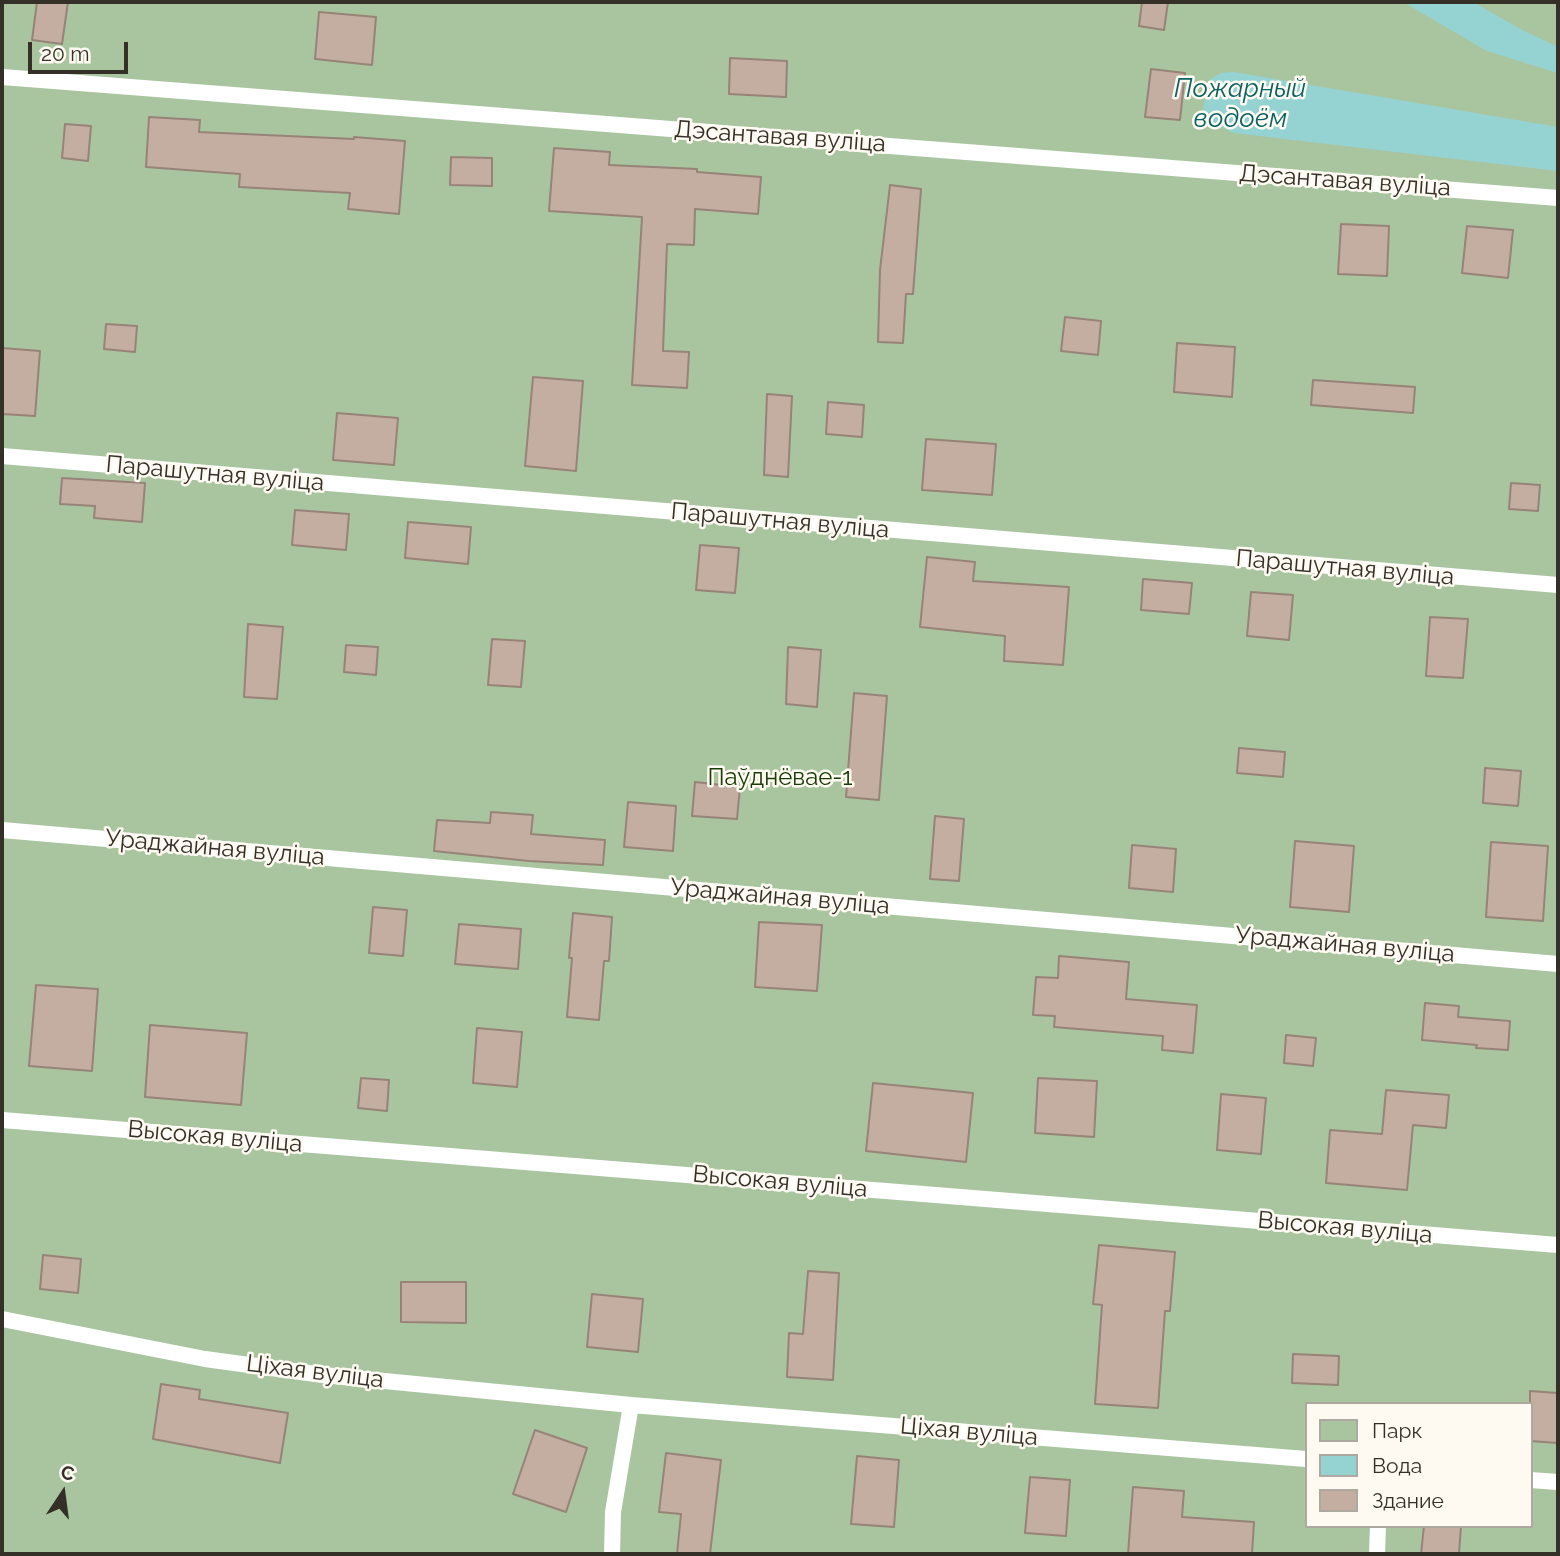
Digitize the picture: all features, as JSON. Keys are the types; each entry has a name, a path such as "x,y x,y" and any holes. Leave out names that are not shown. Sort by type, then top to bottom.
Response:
{"lane":[{"name":"Дэсантавая вуліца","path":"2,76 1558,198"},
{"name":"Парашутная вуліца","path":"2,456 1558,585"},
{"name":"Ураджайная вуліца","path":"2,830 1558,964"},
{"name":"Высокая вуліца","path":"2,1120 1558,1245"},
{"name":"Ціхая вуліца","path":"2,1319 216,1361 323,1375 631,1405 1304,1460"},
{"path":"612,1554 614,1513 631,1405"},
{"path":"1532,1480 1558,1482"},
{"path":"1377,1554 1378,1528"}],"green space":[{"name":"Паўднёвае-1","path":"2,2 1558,2 1558,1554 2,1554"}],"water":[{"path":"1403,2 1473,2 1558,47 1558,73 1487,51"},
{"name":"Пожарный водоём","path":"1234,72 1558,127 1558,171 1234,133 1209,121 1203,110 1207,86 1212,78 1221,73"}],"building":[{"path":"37,2 68,2 62,44 32,40"},
{"path":"1142,2 1168,2 1164,30 1139,26"},
{"path":"319,12 376,17 372,65 315,59"},
{"path":"730,58 787,61 786,97 729,94"},
{"path":"1151,69 1185,73 1180,120 1145,117"},
{"path":"149,117 200,120 199,132 405,141 399,214 348,209 350,193 239,187 240,174 146,167"},
{"path":"65,124 91,126 88,161 62,158"},
{"path":"554,148 610,152 609,165 697,169 697,172 761,177 758,214 695,209 694,245 667,244 663,351 689,352 687,388 632,385 642,217 549,211"},
{"path":"451,157 492,158 492,186 450,185"},
{"path":"890,185 921,189 913,294 906,294 903,343 878,342 880,270"},
{"path":"1341,224 1389,226 1387,276 1338,274"},
{"path":"1467,226 1513,230 1508,278 1462,273"},
{"path":"1065,317 1101,321 1098,355 1061,351"},
{"path":"106,324 137,326 135,352 104,349"},
{"path":"1177,343 1235,347 1232,397 1174,392"},
{"path":"2,348 40,351 35,416 2,414"},
{"path":"533,377 583,381 576,471 525,466"},
{"path":"1313,380 1415,387 1413,413 1311,405"},
{"path":"767,394 792,396 788,477 764,475"},
{"path":"828,402 864,405 862,437 826,434"},
{"path":"337,413 398,418 394,465 333,460"},
{"path":"926,439 996,444 992,495 922,490"},
{"path":"62,478 145,483 142,522 94,518 95,506 60,504"},
{"path":"1511,483 1540,485 1538,511 1509,509"},
{"path":"295,510 349,514 346,550 292,545"},
{"path":"408,522 471,527 468,564 405,558"},
{"path":"700,545 739,548 735,593 696,590"},
{"path":"927,557 975,562 973,581 1069,587 1063,665 1004,661 1005,636 920,627"},
{"path":"1143,579 1192,583 1189,614 1141,610"},
{"path":"1251,592 1293,595 1289,640 1247,636"},
{"path":"1430,617 1468,619 1463,678 1426,676"},
{"path":"248,624 283,627 277,699 244,697"},
{"path":"492,639 525,641 521,687 488,685"},
{"path":"346,645 378,647 376,675 344,672"},
{"path":"788,647 821,650 817,707 786,704"},
{"path":"854,693 887,696 879,800 846,797"},
{"path":"1239,748 1285,752 1283,777 1237,773"},
{"path":"1485,768 1521,771 1518,806 1483,803"},
{"path":"695,782 740,787 737,819 692,816"},
{"path":"628,802 676,806 673,851 624,847"},
{"path":"491,812 533,815 531,834 605,840 603,865 529,861 434,851 437,820 490,823"},
{"path":"935,816 964,819 959,881 930,879"},
{"path":"1295,841 1354,846 1349,912 1290,907"},
{"path":"1491,842 1548,846 1543,921 1486,917"},
{"path":"1132,845 1176,849 1173,892 1129,888"},
{"path":"373,907 407,910 403,956 369,953"},
{"path":"573,913 612,917 609,961 604,961 599,1020 567,1017"},
{"path":"759,922 822,925 817,991 755,987"},
{"path":"459,924 521,929 518,969 455,964"},
{"path":"1059,956 1129,962 1126,999 1197,1005 1193,1053 1162,1050 1163,1036 1054,1027 1055,1016 1033,1015 1036,977 1058,978"},
{"path":"36,985 98,989 92,1071 29,1066"},
{"path":"1425,1003 1459,1006 1458,1017 1510,1021 1508,1050 1422,1040"},
{"path":"150,1025 247,1033 241,1105 145,1097"},
{"path":"477,1028 522,1032 517,1087 473,1083"},
{"path":"1286,1035 1316,1038 1313,1066 1284,1063"},
{"path":"361,1078 389,1080 387,1111 358,1108"},
{"path":"1038,1078 1097,1081 1094,1137 1035,1133"},
{"path":"873,1083 973,1093 966,1162 866,1151"},
{"path":"1386,1090 1449,1095 1446,1128 1413,1125 1407,1190 1326,1183 1330,1130 1382,1134"},
{"path":"1221,1094 1266,1098 1261,1154 1217,1150"},
{"path":"1099,1245 1175,1252 1170,1311 1165,1311 1158,1408 1095,1404 1102,1305 1093,1304"},
{"path":"43,1255 81,1259 78,1293 40,1289"},
{"path":"808,1271 839,1273 833,1380 787,1377 789,1333 803,1334"},
{"path":"401,1282 466,1282 466,1323 401,1322"},
{"path":"592,1294 643,1299 638,1352 587,1347"},
{"path":"1293,1354 1339,1356 1338,1385 1292,1383"},
{"path":"161,1384 200,1390 199,1399 288,1413 280,1463 153,1439"},
{"path":"1530,1391 1558,1393 1558,1443 1532,1441"},
{"path":"535,1430 587,1448 566,1512 513,1494"},
{"path":"666,1453 721,1460 710,1554 677,1554 681,1514 659,1512"},
{"path":"857,1456 899,1460 894,1527 851,1524"},
{"path":"1030,1477 1070,1480 1066,1536 1025,1533"},
{"path":"1133,1487 1184,1491 1182,1517 1254,1522 1252,1554 1128,1554"},
{"path":"1424,1528 1461,1528 1459,1554 1421,1554"}]}
